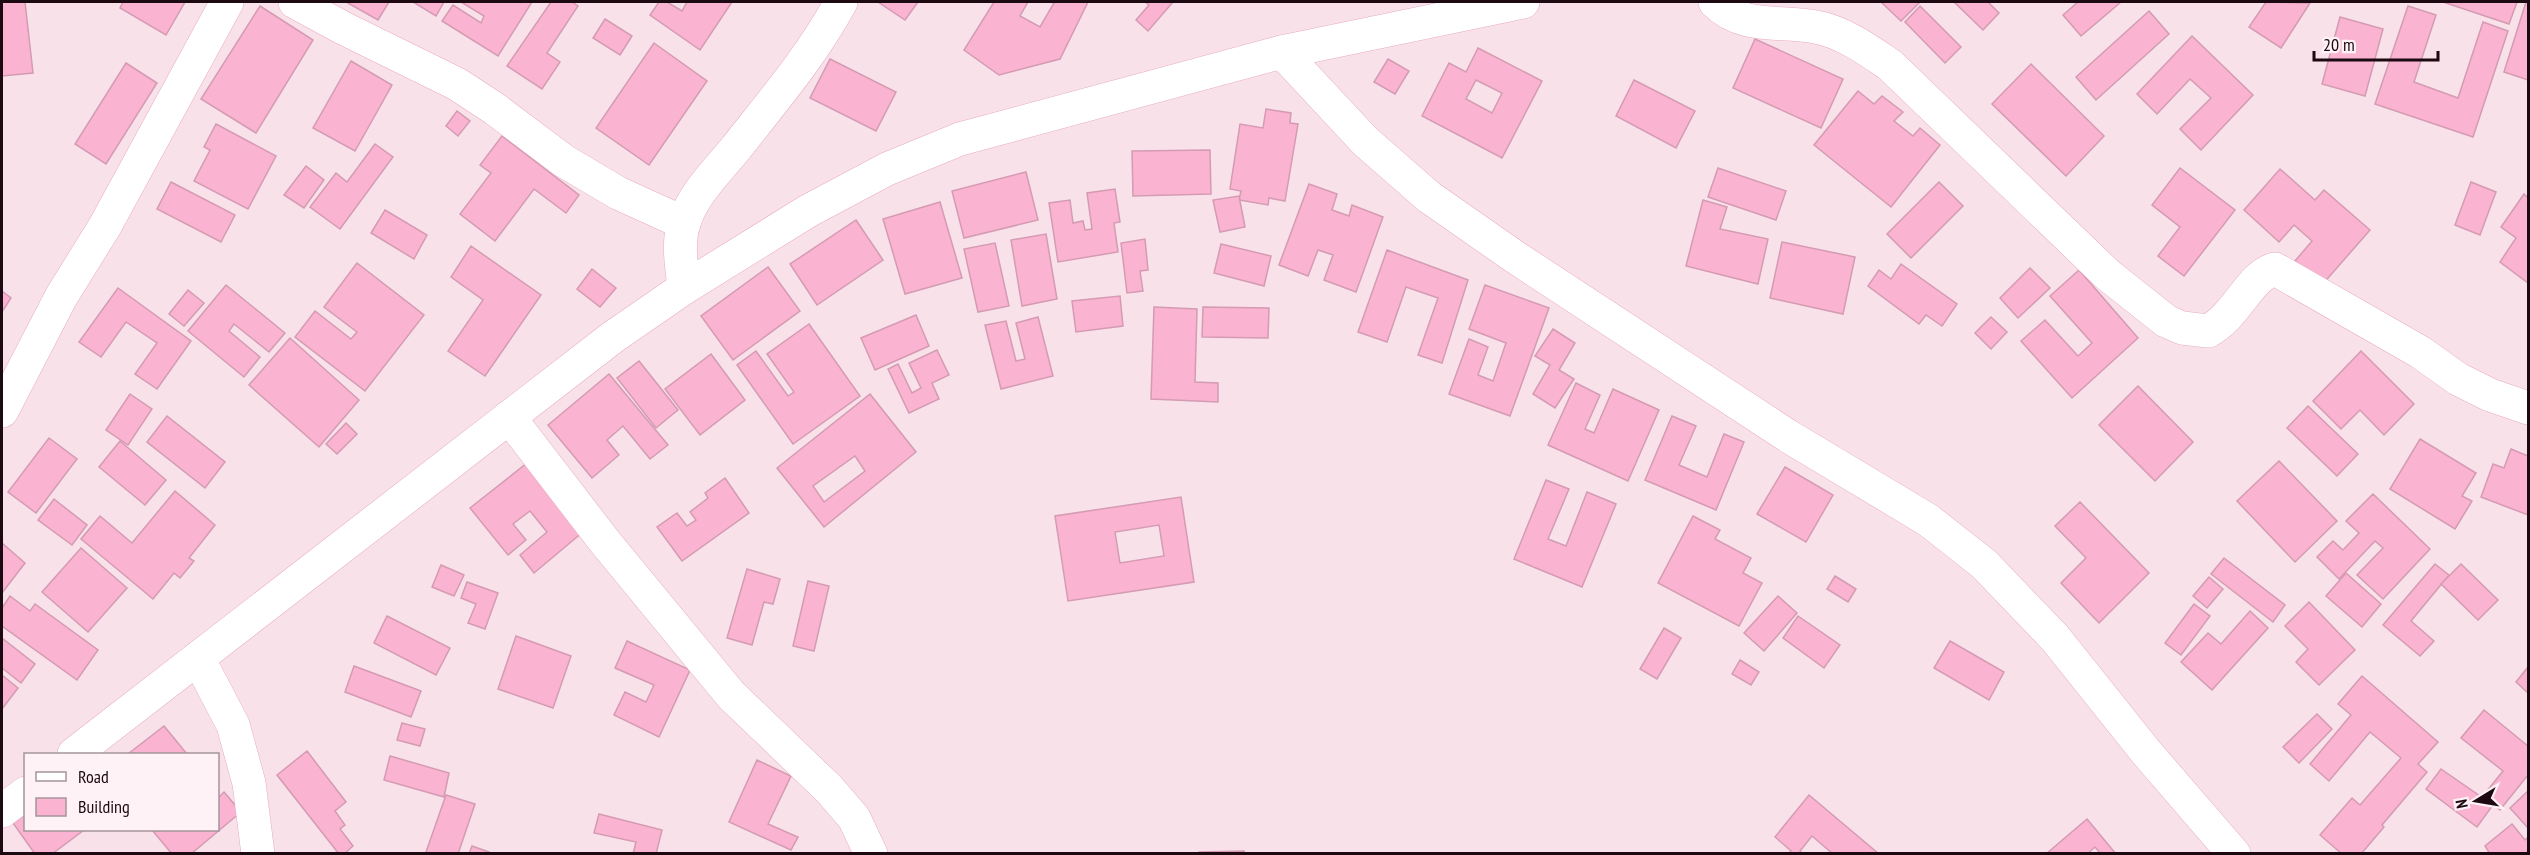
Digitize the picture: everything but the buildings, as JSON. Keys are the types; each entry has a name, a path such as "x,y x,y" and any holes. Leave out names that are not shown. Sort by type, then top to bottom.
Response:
{"street":[{"path":"2,411 61,297 105,226 227,2"},
{"path":"296,2 457,84 495,109 564,161 618,193 684,223"},
{"path":"684,288 680,247 684,223 697,197 775,99 831,20 841,2"},
{"path":"75,753 613,337 684,288 808,211 887,169 960,138 1282,52 1523,2"},
{"path":"1715,2 1741,20 1817,27 1858,43 1890,65 2058,230 2108,275 2166,321 2182,328 2208,331 2229,316 2257,279 2266,271 2275,268 2420,352 2458,379 2490,395 2529,408"},
{"path":"1282,52 1365,141 1429,196 1515,256 1788,436 1928,520 1984,564 2055,638 2146,752 2234,854"},
{"path":"509,417 613,551 724,686 829,789 854,818 871,854"},
{"path":"198,657 233,725 249,783 258,854"},
{"path":"2,811 24,794"}]}
